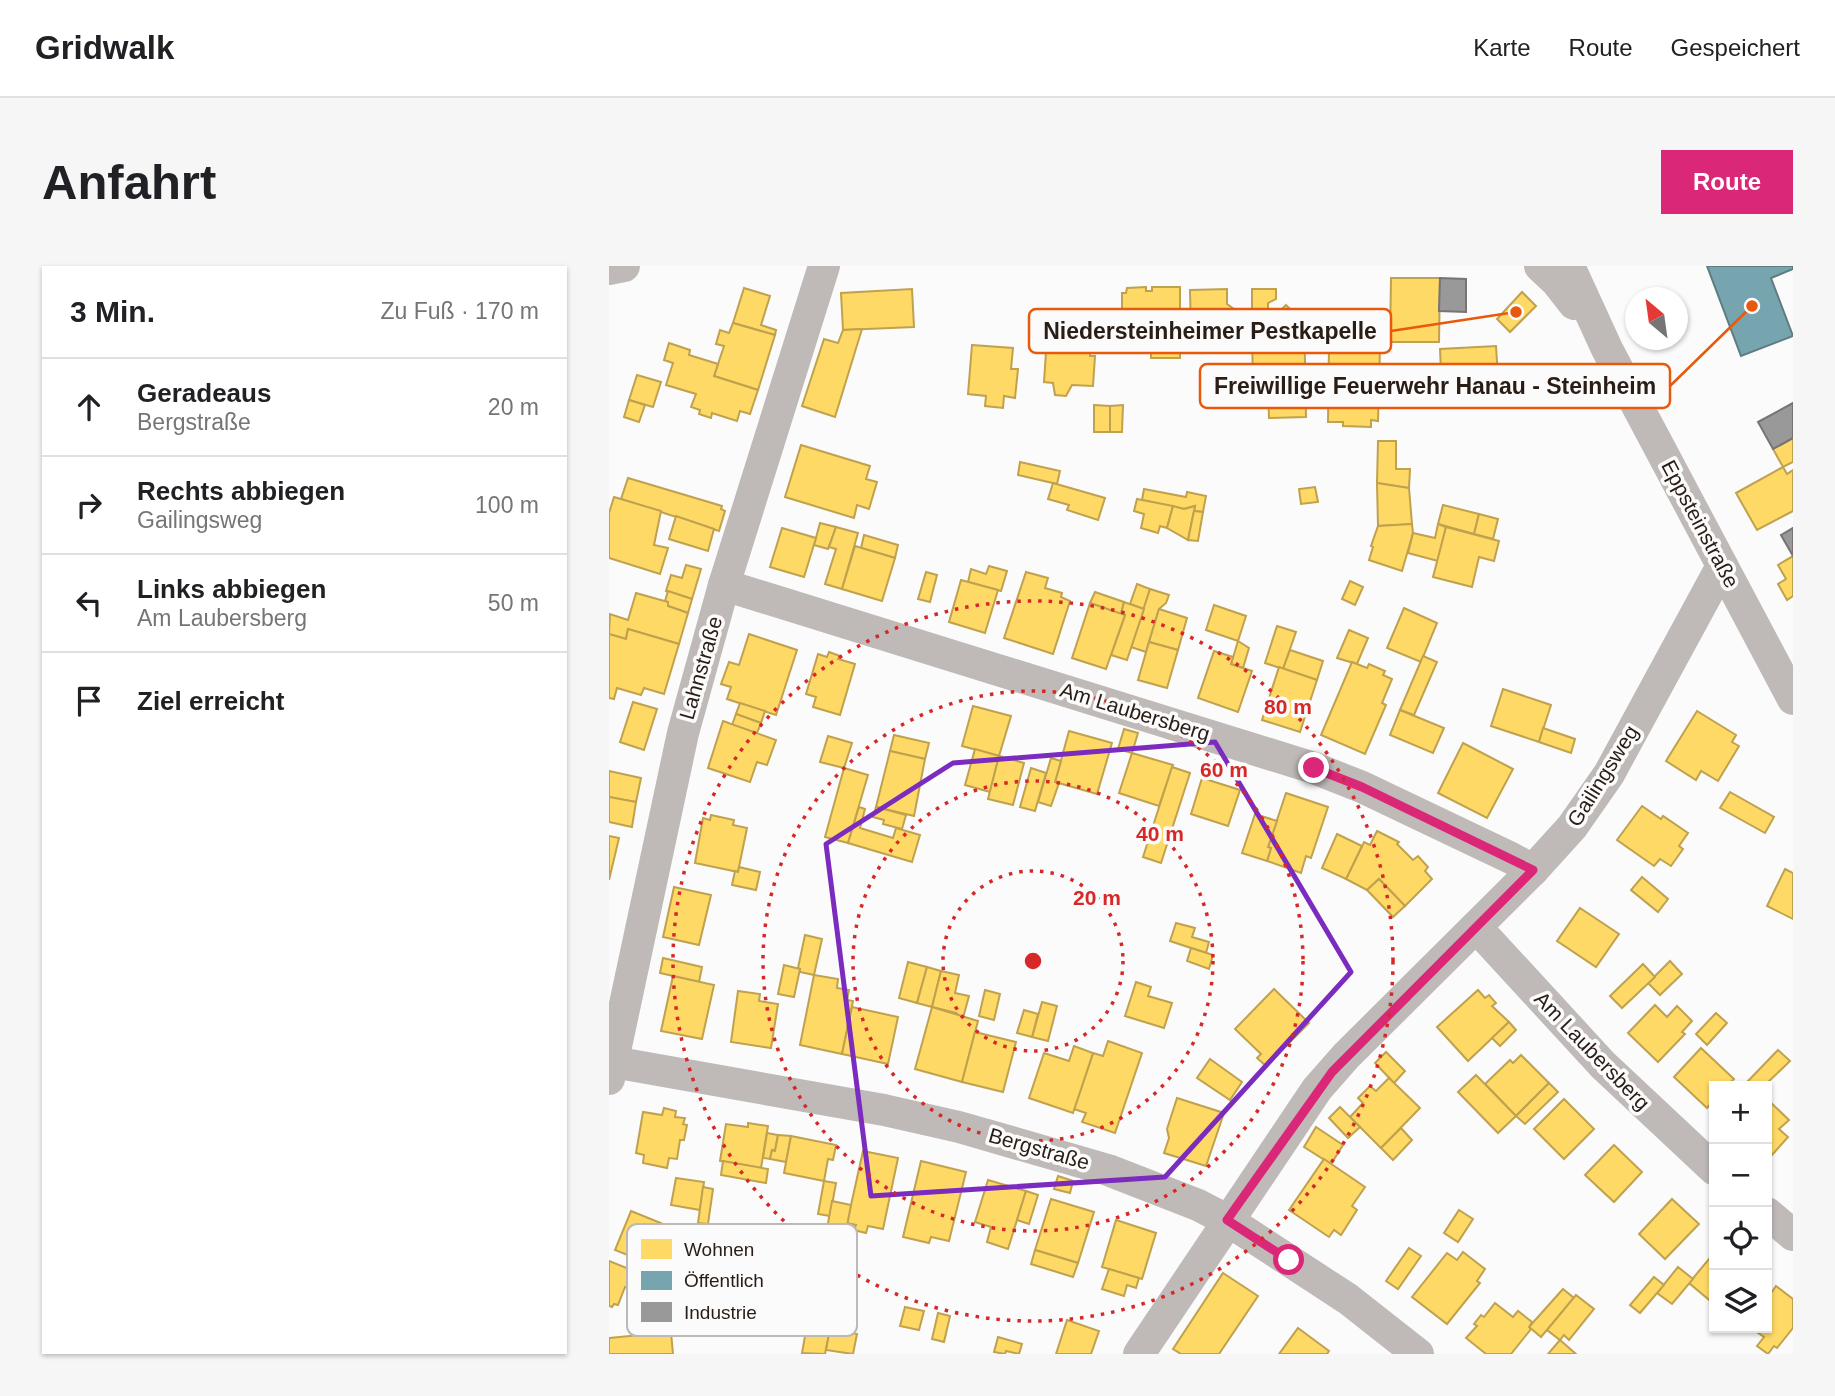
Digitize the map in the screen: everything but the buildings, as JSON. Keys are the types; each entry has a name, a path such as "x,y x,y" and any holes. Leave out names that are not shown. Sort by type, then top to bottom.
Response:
{"street":[{"path":"609,269 624,266"},
{"name":"Lahnstraße","path":"611,1070 683,733 724,585 824,266"},
{"name":"Eppsteinstraße","path":"1540,266 1556,281 1607,349"},
{"name":"Eppsteinstraße","path":"1569,266 1607,349 1793,699"},
{"name":"Gailingsweg","path":"1139,1354 1227,1220 1332,1072 1533,870 1572,827 1609,775 1722,566"},
{"name":"Am Laubersberg","path":"724,585 1314,768 1362,787 1533,870"},
{"name":"Am Laubersberg","path":"1476,927 1603,1065 1709,1164"},
{"name":"Bergstraße","path":"611,1070 801,1094 972,1130 1108,1170 1198,1205 1227,1220 1348,1299 1418,1354"},
{"path":"1772,1217 1793,1235"}],"highlighted area":[{"path":"1215,742 1351,972 1165,1177 871,1196 826,844 953,763"}],"place":[{"name":"Freiwillige Feuerwehr Hanau - Steinheim","path":"1752,306"},
{"name":"Niedersteinheimer Pestkapelle","path":"1516,312"}],"route":[{"path":"1289,1260 1227,1220 1332,1072 1533,870 1362,787 1314,768"}]}
